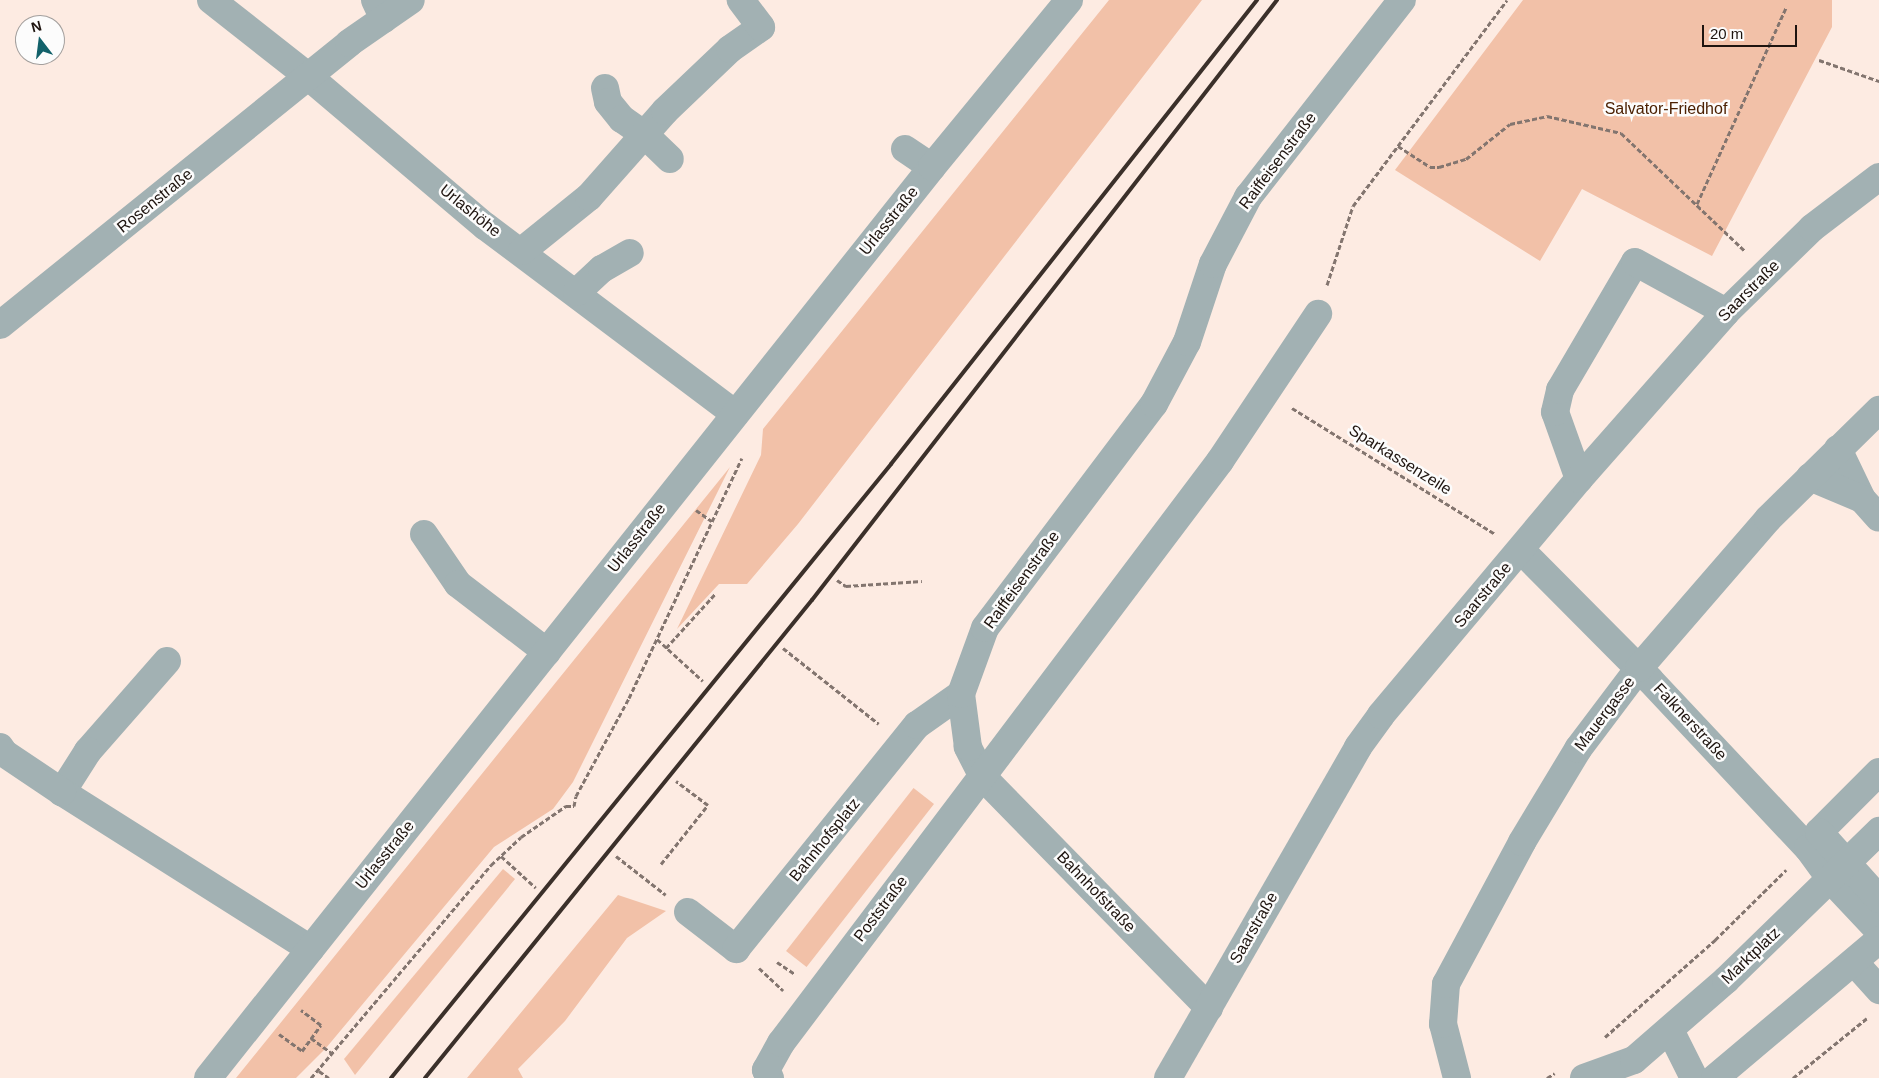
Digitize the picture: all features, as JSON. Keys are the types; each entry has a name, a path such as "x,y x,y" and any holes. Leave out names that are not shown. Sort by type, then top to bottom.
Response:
{"street":[{"name":"Urlashöhe","path":"211,0 309,77 485,226 577,292 735,414"},
{"name":"Rosenstraße","path":"0,325 309,77 349,43 379,10 411,0"},
{"path":"522,251 589,197 646,136 665,111 730,49 761,27 741,0"},
{"name":"Urlasstraße","path":"208,1078 932,167 1069,0"},
{"name":"Raiffeisenstraße","path":"983,777 968,747 961,694 985,628 1154,404 1187,342 1213,264 1248,198 1402,0"},
{"path":"605,88 608,102 622,119 646,136 670,159"},
{"path":"905,149 932,167"},
{"name":"Saarstraße","path":"1168,1078 1358,747 1579,479 1726,312 1812,228 1879,177"},
{"path":"577,292 602,268 630,253"},
{"path":"1579,479 1555,412 1558,398 1635,262 1726,312"},
{"path":"983,777 1220,461 1318,314"},
{"name":"Mauergasse","path":"1457,1078 1443,1024 1446,984 1522,842 1578,749 1639,668 1768,519 1879,410"},
{"path":"1838,449 1870,508"},
{"path":"1810,477 1870,508"},
{"path":"424,534 458,584 547,652"},
{"name":"Falknerstraße","path":"1521,550 1639,668 1808,848 1839,872"},
{"path":"62,792 88,751 167,662"},
{"name":"Bahnhofsplatz","path":"688,912 736,949 918,725 961,694"},
{"path":"0,747 4,753 62,792 310,949"},
{"path":"1879,772 1819,832 1839,872 1879,932"},
{"name":"Bahnhofstraße","path":"983,777 1209,1008"},
{"name":"Poststraße","path":"770,1078 766,1070 781,1044 983,777"},
{"name":"Marktplatz","path":"1572,1074 1634,1060 1670,1030 1839,872 1879,832"},
{"path":"1839,872 1879,899"},
{"path":"1715,1078 1879,940"},
{"path":"1854,962 1875,1002"},
{"path":"1670,1030 1694,1078"}],"path":[{"path":"1318,314 1353,206 1507,0"},
{"path":"1697,204 1786,8"},
{"path":"1819,60 1879,81"},
{"path":"1398,146 1430,167 1439,167 1466,158 1510,124 1546,116 1621,133 1725,231"},
{"name":"Sparkassenzeile","path":"1266,392 1521,550"},
{"path":"311,1078 501,856 521,837 566,806 574,806 576,796 657,639 747,447 735,414"},
{"path":"837,580 846,586 922,581"},
{"path":"666,648 715,594"},
{"path":"657,639 703,681"},
{"path":"783,648 903,743"},
{"path":"661,864 708,805 676,781"},
{"path":"1602,1039 1715,940 1808,848"},
{"path":"501,856 536,888"},
{"path":"616,856 688,912"},
{"path":"764,972 784,988"},
{"path":"1793,1078 1875,1002"},
{"path":"280,1035 302,1052 321,1026 300,1010"},
{"path":"312,1038 333,1054"},
{"path":"319,1070 329,1078"},
{"path":"1548,1078 1572,1074"}],"green space":[{"path":"1109,0 1202,0 798,524 747,584 719,584 677,629 761,455 763,429"},
{"name":"Salvator-Friedhof","path":"1523,0 1832,0 1832,27 1712,256 1582,189 1540,261 1395,170"},
{"path":"730,467 573,782 553,809 494,847 326,1048 296,1078 236,1078"},
{"path":"914,788 934,804 807,967 786,951"},
{"path":"503,869 515,879 355,1075 344,1059"},
{"path":"618,895 666,911 627,938 565,1021 518,1069 523,1078 467,1078"}],"railway":[{"path":"391,1078 891,464 1257,0"},
{"path":"425,1078 812,600 1277,0"}]}
